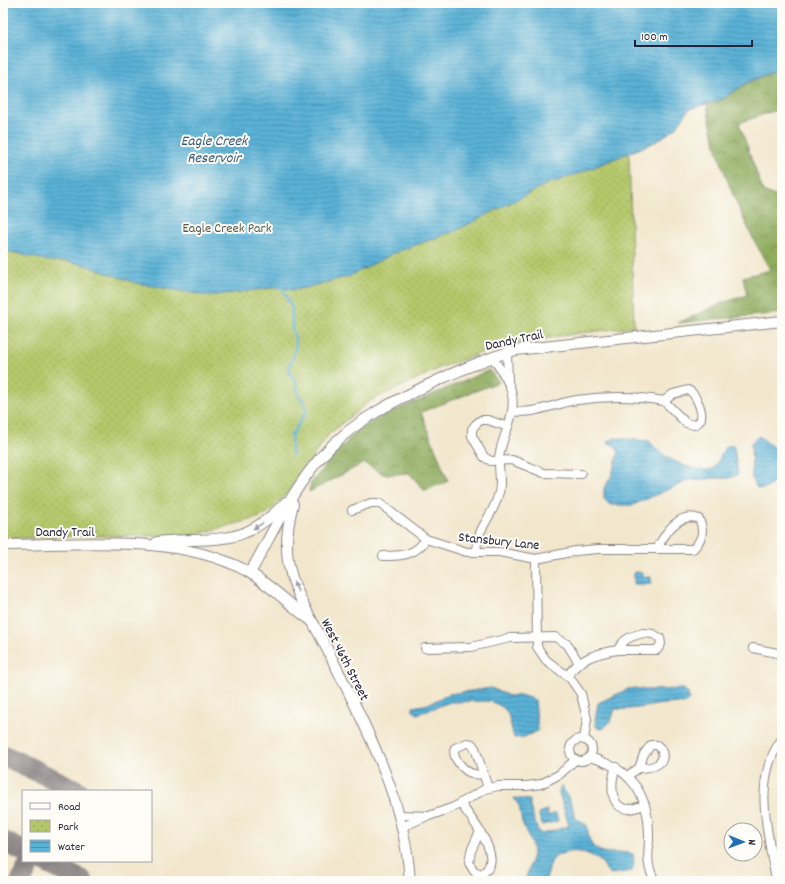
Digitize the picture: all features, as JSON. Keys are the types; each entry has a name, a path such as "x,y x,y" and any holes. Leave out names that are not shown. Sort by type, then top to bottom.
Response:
{"street":[{"name":"Dandy Trail","path":"297,490 324,453 359,422 408,394 492,357 507,352 557,345 782,321"},
{"path":"507,352 508,382"},
{"path":"476,552 478,536 499,495 501,477 499,460 501,445 513,411 514,396 508,382 492,357"},
{"path":"513,411 527,412 584,400 634,398 664,401 686,423 694,425 701,420 696,397 692,391 680,391 671,395 664,401"},
{"path":"508,427 486,420 478,422 472,429 472,436 484,457 490,460 516,462 530,469 544,473 581,474"},
{"path":"127,545 174,540 213,540 234,536 254,528 268,520 297,490"},
{"path":"250,573 297,490"},
{"path":"297,490 287,532 287,554 294,582 314,622"},
{"name":"Stansbury Lane","path":"352,510 371,503 379,503 426,539 459,551 503,552 536,559 587,550 694,549 702,533 703,526 699,519 689,517 681,519 663,537 657,549"},
{"path":"383,556 410,554 420,547 426,539"},
{"name":"Dandy Trail","path":"3,545 127,545"},
{"name":"West 46th Street","path":"127,545 169,547 197,552 227,562 250,573 270,587 297,611 314,622 367,732 399,815 410,881"},
{"path":"536,559 537,647 543,656 567,676 580,694 587,712 587,728 584,740"},
{"path":"567,676 579,663 589,657 618,650 654,651 659,648 661,642 656,634 646,633 636,635 622,642 618,650"},
{"path":"425,648 471,647 510,638 555,637 567,644 579,663"},
{"path":"753,648 782,654"},
{"path":"776,881 764,803 764,786 769,761 782,739"},
{"path":"584,740 591,748 589,757 583,761 575,760 571,754 571,746 576,741 584,740"},
{"path":"483,774 472,774 462,767 454,753 459,745 467,743 473,745 488,788"},
{"path":"589,757 616,767 636,786 645,805 648,819 647,864 655,881"},
{"path":"402,827 425,817 443,812 488,788 498,786 527,786 541,784 563,772 575,760"},
{"path":"616,767 612,787 616,802 626,809 645,805"},
{"path":"627,776 639,768"},
{"path":"460,803 480,831"},
{"path":"399,815 420,815 425,817"}],"green space":[{"name":"Eagle Creek Park","path":"3,3 782,3 782,67 689,109 657,141 629,153 634,327 580,333 503,345 442,367 370,401 329,434 284,497 267,514 254,519 190,536 75,536 3,539"},
{"path":"782,67 782,108 739,123 763,191 782,199 782,313 678,323 722,303 747,295 743,277 770,270 749,230 723,169 711,126 707,104 723,99 745,84"},
{"path":"489,370 499,382 421,412 448,481 425,491 409,473 385,475 364,463 309,492 311,483 356,432 376,419"}],"water":[{"name":"Eagle Creek Reservoir","path":"3,3 782,3 782,67 745,84 723,99 689,109 676,128 657,141 580,173 547,184 457,230 394,253 350,276 305,288 291,290 279,287 209,296 136,283 85,265 66,261 49,261 3,250"},
{"path":"759,436 782,454 782,474 771,485 761,489 757,488 752,479 751,443"},
{"path":"615,438 649,441 655,448 677,463 691,468 706,470 714,469 725,447 732,445 734,447 738,475 729,478 713,478 700,481 692,479 633,505 610,505 604,499 604,488 611,477 619,452 615,446 607,442"},
{"path":"634,572 642,572 642,577 651,577 651,584 634,584"},
{"path":"491,688 509,696 520,695 535,700 538,731 524,737 514,738 508,714 504,708 491,701 450,702 418,714 413,711 413,707 428,704 449,694"},
{"path":"635,688 644,690 684,689 688,693 689,700 684,704 675,703 633,709 615,709 611,721 603,729 597,728 595,720 598,703 628,689"},
{"path":"562,786 572,805 576,819 587,825 589,839 594,847 603,852 633,854 634,862 632,871 611,874 607,871 603,864 593,856 580,852 566,852 552,860 544,881 525,881 533,854 532,846 522,822 519,806 514,798 530,800 530,807 538,831 542,834 569,826 559,793"},
{"path":"547,810 548,816 556,813 558,821 542,825 538,813"}],"waterway":[{"path":"281,286 292,308 292,328 296,343 293,359 289,365 290,373 296,381 298,394 307,410 291,436 292,455"}],"taxiway":[{"path":"3,755 76,790"},
{"path":"3,841 22,850"},
{"path":"21,881 30,862"},
{"path":"45,862 83,881"}]}
